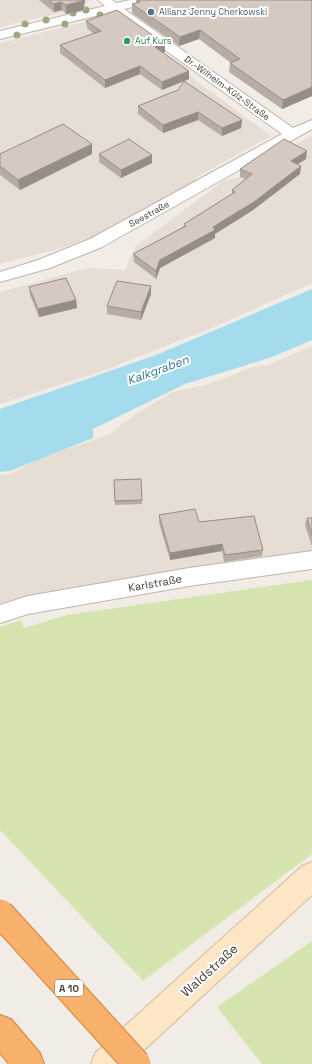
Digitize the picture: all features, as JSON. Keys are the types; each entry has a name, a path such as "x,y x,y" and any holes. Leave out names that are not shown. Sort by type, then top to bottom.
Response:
{"highway":[{"name":"A 10","path":"0,913 137,1064"},
{"path":"0,1030 29,1064"}],"street":[{"path":"0,35 109,4 145,0"},
{"name":"Dr.-Wilhelm-Külz-Straße","path":"109,4 292,134"},
{"name":"Seestraße","path":"0,277 44,264 96,243 312,124"},
{"name":"Karlstraße","path":"0,614 43,602 189,577 312,560"},
{"name":"Waldstraße","path":"106,1064 312,876"}],"shaded area":[{"path":"0,0 88,1 85,7 0,27"},
{"path":"109,16 271,136 195,178 200,181 88,239 58,249 0,264 0,43"},
{"path":"312,136 312,283 214,327 105,370 0,404 0,292 88,268 125,270 136,246 223,181 240,177 290,147"},
{"path":"312,346 312,553 63,589 0,609 0,475 10,474 41,458 108,435 139,412 173,392 206,385 253,367 268,365"}],"green space":[{"path":"312,580 312,854 143,981 0,830 0,627 21,620 24,628 67,615"},
{"path":"312,941 312,1064 262,1064 217,1007"}],"water":[{"name":"Kalkgraben","path":"312,289 312,340 272,357 185,384 93,429 93,438 10,471 0,472 0,409 156,355"}],"building":[{"path":"49,0 82,1 66,5 61,2 54,4"},
{"path":"138,0 312,0 312,87 283,100 230,63 240,59 200,30 180,37 132,4 140,2"},
{"path":"117,10 165,44 155,47 189,71 162,82 140,66 105,80 60,45 101,31 86,21"},
{"path":"184,81 242,120 222,128 198,112 163,125 138,106 178,90"},
{"path":"63,124 92,144 18,180 0,166 0,154"},
{"path":"129,139 152,155 121,170 99,154"},
{"path":"284,139 307,151 291,161 301,166 254,202 213,227 215,230 160,260 156,271 133,254 186,226 184,224 235,192 232,190 252,174 240,169"},
{"path":"66,278 76,300 38,309 29,287"},
{"path":"117,281 151,286 141,312 107,306"},
{"path":"141,479 142,500 115,501 114,480"},
{"path":"195,509 199,522 254,516 263,550 225,555 222,544 170,553 159,515"},
{"path":"307,518 312,518 312,535"}],"place":[{"name":"Allianz Jenny Cherkowski","path":"151,12"},
{"name":"Auf Kurs","path":"127,41"}]}
